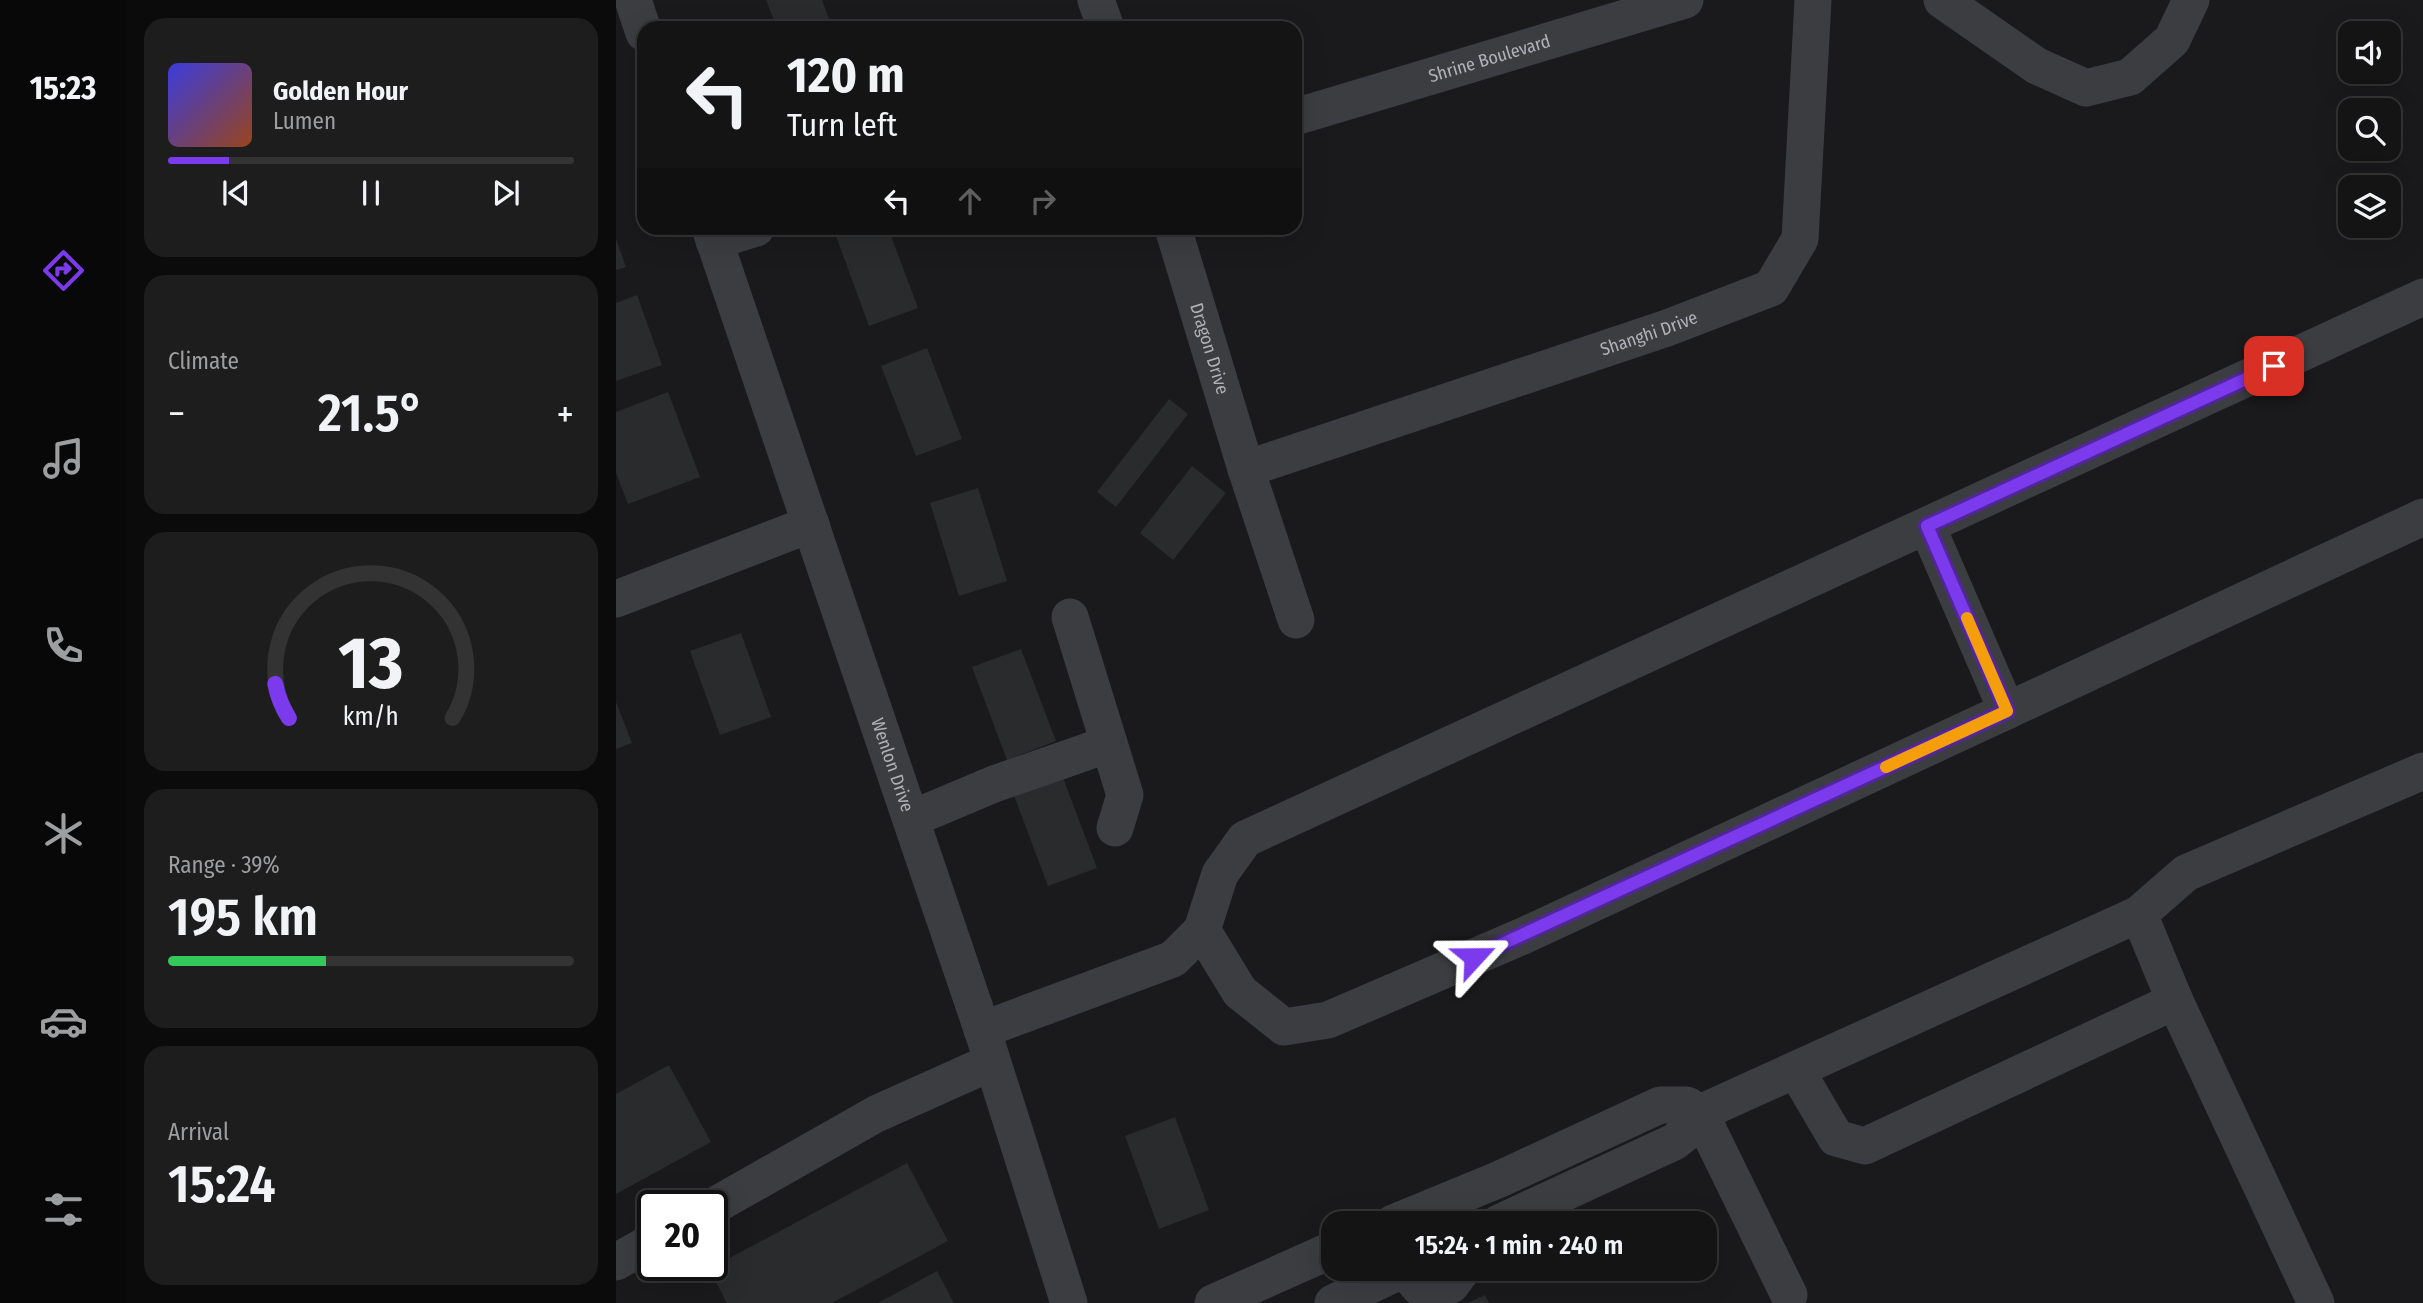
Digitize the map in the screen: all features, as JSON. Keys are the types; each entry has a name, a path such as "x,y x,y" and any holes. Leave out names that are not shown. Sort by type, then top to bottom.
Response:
{"street":[{"path":"633,0 640,21"},
{"path":"1096,0 1104,21"},
{"name":"Shrine Boulevard","path":"1302,115 1685,0"},
{"name":"Shanghi Drive","path":"1245,469 1667,328 1770,288 1800,239 1813,0"},
{"path":"1941,0 2037,66 2086,88 2130,77 2172,40 2191,0"},
{"name":"Wenlon Drive","path":"712,235 987,1046 1069,1303"},
{"name":"Dragon Drive","path":"1175,235 1245,469 1296,620"},
{"path":"728,1198 876,1114 987,1046 1173,959 1202,930 1220,874 1245,839 2423,297"},
{"path":"1202,930 1240,992 1284,1027 1328,1020 1523,936 2423,517"},
{"path":"616,599 811,524"},
{"path":"1927,526 2007,711"},
{"path":"1070,617 1125,795 1115,828"},
{"path":"911,819 1017,775 1109,744"},
{"path":"1525,1211 1674,1142 1693,1127 1700,1113 2140,914 2186,873 2423,771"},
{"path":"2140,914 2175,1001 2316,1303"},
{"path":"1796,1070 1836,1139 1865,1146 2175,1001"},
{"path":"1448,1211 1500,1179 1660,1105 1687,1105 1700,1113 1789,1295"},
{"path":"616,1262 637,1250"},
{"path":"1213,1303 1321,1255"},
{"path":"1300,1264 1319,1303"},
{"path":"1333,1303 1379,1281"},
{"path":"1414,1281 1419,1287 1429,1291 1451,1285 1454,1281"}],"building":[{"path":"766,0 822,0 830,21 774,21"},
{"path":"836,235 891,235 918,308 869,326"},
{"path":"616,239 626,267 616,270"},
{"path":"637,295 662,365 616,381 616,303"},
{"path":"927,348 962,439 916,456 881,366"},
{"path":"668,392 700,477 628,504 616,473 616,412"},
{"path":"1169,399 1188,414 1116,507 1097,492"},
{"path":"1192,466 1226,493 1173,560 1140,533"},
{"path":"978,488 1007,581 959,596 930,503"},
{"path":"741,633 771,717 720,735 690,651"},
{"path":"1021,649 1056,741 1007,760 972,667"},
{"path":"616,702 632,743 616,749"},
{"path":"1062,775 1097,868 1048,886 1013,793"},
{"path":"669,1065 711,1142 616,1194 616,1094"},
{"path":"1175,1117 1209,1210 1159,1229 1125,1136"},
{"path":"907,1163 948,1241 832,1303 727,1303 715,1281 728,1281 728,1259"},
{"path":"937,1271 954,1303 878,1303"},
{"path":"1485,1295 1489,1303 1468,1303"}],"slow traffic":[{"path":"1886,767 2007,711 1967,618"}],"route":[{"path":"1474,957 2007,711 1927,526 2274,366"}]}
